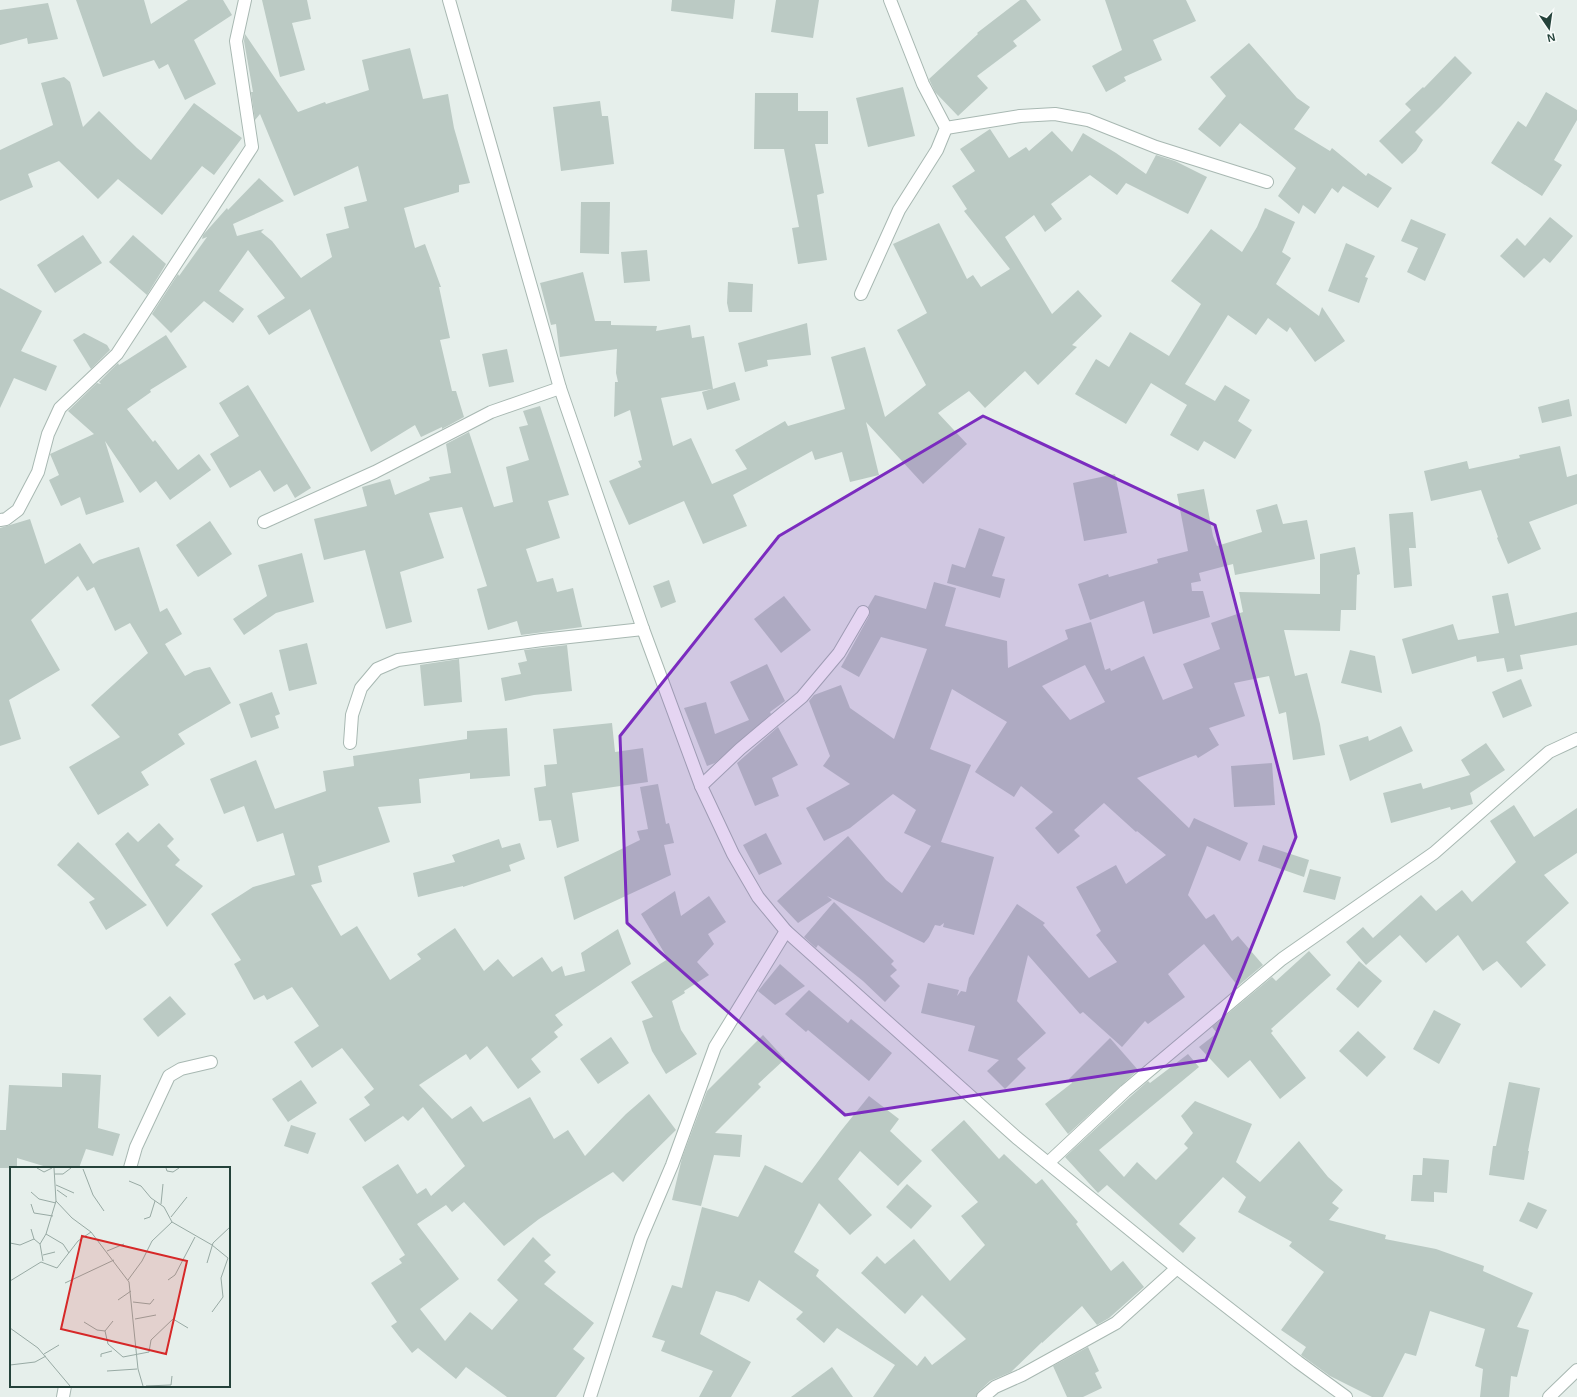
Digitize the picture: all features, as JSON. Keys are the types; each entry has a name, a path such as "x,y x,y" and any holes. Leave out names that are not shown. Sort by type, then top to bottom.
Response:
{"street":[{"path":"0,520 6,519 18,510 38,472 48,434 60,408 117,354 252,147 236,41 245,0"},
{"path":"449,0 560,388 643,629 701,786 733,854 758,897 786,931 1017,1138 1177,1268 1298,1362 1346,1397"},
{"path":"860,294 899,210 937,150 946,128 923,84 890,0"},
{"path":"946,128 1020,116 1055,114 1088,120 1156,147 1267,182"},
{"path":"264,522 375,472 491,412 560,388"},
{"path":"701,786 740,749 802,697 839,653 863,612"},
{"path":"350,743 352,715 362,688 377,669 398,660 542,640 643,629"},
{"path":"1048,1163 1125,1091 1282,959 1434,854 1549,752 1577,739"},
{"path":"590,1397 641,1238 672,1165 715,1047 786,931"},
{"path":"130,1167 136,1147 169,1076 181,1069 211,1062"},
{"path":"983,1397 995,1387 1116,1323 1177,1268"},
{"path":"1549,1397 1577,1370"},
{"path":"63,1397 65,1387"}],"highlighted area":[{"path":"983,416 1215,525 1296,837 1206,1060 845,1115 627,923 620,736 779,536"}],"building":[{"path":"76,0 144,0 151,24 188,0 223,0 232,15 194,40 216,84 185,100 168,64 159,69 154,60 103,77"},
{"path":"262,0 307,0 311,19 292,23 305,70 280,77"},
{"path":"672,0 735,0 733,19 671,11"},
{"path":"776,0 819,0 813,38 771,32"},
{"path":"1020,0 1026,0 1041,20 1013,41 1017,46 977,76 988,88 958,116 935,92 929,79 978,34 977,33"},
{"path":"1105,0 1186,0 1196,21 1153,40 1162,60 1124,77 1126,81 1106,92 1092,66 1122,50"},
{"path":"48,3 58,39 28,44 27,38 0,45 0,10"},
{"path":"245,34 298,112 325,102 326,104 369,90 362,60 410,48 423,99 448,94 454,128 470,183 459,185 459,192 404,208 415,248 425,244 441,287 439,287 450,338 440,340 452,391 456,391 464,417 442,429 442,427 421,437 415,425 371,452 310,309 269,335 257,316 285,298 248,250 219,291 244,309 233,323 204,301 171,333 152,314 178,274 179,276 207,237 202,239 203,235 227,208 228,210 259,178 284,201 233,224 237,236 264,229 261,232 272,241 301,278 332,257 326,234 349,228 344,207 367,201 358,166 294,196 260,114 255,120 251,92 253,92 244,41"},
{"path":"1249,43 1297,98 1310,107 1294,129 1330,151 1332,148 1366,176 1368,173 1392,188 1378,208 1343,186 1338,193 1332,188 1315,214 1303,205 1299,214 1278,196 1296,168 1240,123 1220,147 1198,129 1226,96 1210,77"},
{"path":"1455,56 1472,73 1415,132 1423,140 1416,151 1402,164 1379,141 1411,110 1405,104 1423,87 1424,88"},
{"path":"64,77 70,82 83,127 99,111 151,160 194,103 242,138 214,175 202,166 162,215 118,179 98,199 59,161 28,174 33,187 0,201 0,150 53,125 41,83"},
{"path":"903,87 915,136 868,147 856,98"},
{"path":"1546,92 1577,110 1577,120 1554,160 1562,165 1542,196 1491,163 1518,121 1526,127"},
{"path":"755,93 798,93 798,111 828,111 828,144 815,144 824,193 817,195 827,260 798,264 792,228 799,227 784,149 754,149"},
{"path":"600,101 602,116 608,116 614,164 561,171 553,107"},
{"path":"990,129 1009,158 1026,147 1029,151 1052,131 1072,152 1083,133 1116,153 1146,174 1156,155 1175,161 1207,177 1188,214 1126,183 1117,195 1090,175 1051,204 1062,219 1045,232 1034,215 1005,237 1052,314 1078,290 1102,316 1072,345 1077,347 1038,385 1025,371 985,408 969,391 938,413 967,444 923,484 866,422 879,475 850,482 842,452 815,460 812,451 733,495 747,526 703,544 684,501 629,525 609,481 641,467 638,461 642,460 630,410 614,417 615,382 618,382 616,373 617,349 560,357 556,324 551,325 540,283 583,272 595,321 611,321 611,325 657,326 656,331 690,325 692,338 704,336 713,389 735,382 740,400 707,410 702,392 712,389 661,398 673,446 691,438 712,484 747,469 735,450 785,421 788,426 845,409 831,357 865,347 885,417 926,385 897,330 927,313 893,244 939,223 967,279 973,275 981,287 1010,269 964,211 967,209 952,186 975,171 960,149"},
{"path":"581,202 610,202 609,254 580,253"},
{"path":"1265,208 1295,222 1282,252 1291,258 1276,284 1319,316 1322,307 1345,341 1315,362 1290,327 1287,332 1268,318 1256,335 1228,315 1185,384 1215,401 1225,385 1250,400 1238,421 1252,430 1235,459 1204,441 1198,451 1170,435 1187,405 1151,383 1126,424 1075,394 1096,359 1109,367 1130,332 1169,356 1201,304 1171,281 1211,229 1242,252 1257,227"},
{"path":"1550,217 1573,236 1550,263 1544,258 1524,278 1500,256 1517,238 1525,246"},
{"path":"1411,219 1446,234 1425,281 1407,272 1418,248 1401,241"},
{"path":"83,235 102,263 55,293 37,265"},
{"path":"133,235 166,264 147,295 109,262"},
{"path":"1346,243 1375,256 1365,277 1368,278 1359,303 1328,291"},
{"path":"647,250 650,281 624,283 621,252"},
{"path":"728,282 753,284 752,312 729,312 727,303"},
{"path":"0,288 42,311 21,351 57,366 46,391 14,378 0,408"},
{"path":"807,323 811,355 767,360 768,366 745,372 738,343"},
{"path":"84,333 107,345 110,350 91,369 73,340"},
{"path":"166,335 187,367 150,390 151,392 127,409 153,442 155,440 178,470 199,454 211,470 170,500 156,481 140,493 105,441 124,502 86,515 80,497 61,506 49,480 59,475 50,454 94,434 68,411 97,383 101,384 99,382 118,363 119,365"},
{"path":"507,349 514,382 489,387 482,354"},
{"path":"248,385 311,488 295,498 287,484 274,492 260,470 230,488 210,454 239,436 219,403"},
{"path":"1569,399 1572,416 1542,423 1538,407"},
{"path":"540,406 569,495 548,501 560,538 526,549 537,582 553,578 557,592 573,588 582,627 521,635 517,621 488,630 477,589 487,586 462,507 429,513 444,558 400,572 412,622 386,629 365,550 324,560 314,519 367,506 362,487 390,479 395,495 430,480 429,477 451,473 446,444 469,432 494,507 513,502 506,467 529,460 519,427 528,425 523,411"},
{"path":"1560,446 1567,477 1577,474 1577,504 1529,522 1541,549 1508,564 1497,538 1498,537 1481,490 1431,501 1424,471 1467,461 1469,469 1520,458 1519,455"},
{"path":"1115,474 1127,533 1084,541 1073,483"},
{"path":"1204,489 1213,536 1217,546 1262,532 1256,510 1277,504 1283,524 1307,520 1315,559 1235,575 1233,564 1199,573 1201,581 1191,583 1192,591 1203,591 1210,617 1153,634 1144,601 1090,620 1078,584 1108,574 1109,577 1158,563 1157,559 1188,551 1177,494"},
{"path":"1413,512 1416,548 1409,548 1412,586 1394,588 1389,514"},
{"path":"30,519 45,564 80,543 93,564 99,560 139,547 160,612 167,608 182,634 165,644 185,676 194,671 210,667 231,703 178,734 185,744 141,772 149,785 98,815 69,767 120,737 91,705 148,653 130,623 115,631 94,587 87,591 78,576 31,620 60,670 9,700 21,739 0,746 0,528"},
{"path":"210,521 232,554 198,577 176,545"},
{"path":"979,528 1005,537 992,576 1005,579 1000,598 947,583 952,564 965,568"},
{"path":"1355,547 1360,574 1357,575 1356,610 1341,610 1340,631 1284,630 1295,676 1307,673 1320,724 1325,755 1293,760 1286,712 1279,714 1269,676 1234,683 1245,716 1209,728 1219,745 1198,758 1196,755 1137,778 1189,828 1194,818 1248,843 1240,861 1207,846 1188,895 1206,919 1214,914 1232,941 1238,936 1263,965 1238,986 1204,944 1168,974 1185,997 1148,1024 1145,1021 1122,1047 1083,1012 1080,1014 1028,955 1017,1001 1046,1033 1017,1059 1026,1068 1005,1089 987,1071 999,1060 968,1051 975,1026 921,1013 928,983 959,990 957,996 961,991 966,992 969,978 1017,904 1045,923 1043,925 1089,978 1117,962 1096,935 1101,931 1076,887 1116,865 1126,884 1166,855 1137,831 1136,832 1104,803 1074,830 1080,836 1058,854 1035,828 1053,812 1021,786 1014,797 975,772 1007,722 952,689 930,749 971,765 941,842 994,857 974,935 943,927 944,923 940,926 935,925 924,943 827,896 832,900 798,923 777,901 848,836 886,880 902,893 931,846 904,833 916,810 893,794 850,828 824,841 806,808 850,784 823,766 830,756 809,701 814,695 841,685 850,708 894,739 927,649 881,637 859,677 841,667 869,616 870,612 868,607 875,595 926,609 934,582 956,588 945,626 1007,641 1008,668 1068,639 1065,630 1091,622 1105,670 1110,668 1111,671 1144,656 1163,700 1193,688 1183,664 1220,649 1211,623 1243,612 1239,592 1320,594 1320,554","holes":["1085,665 1105,702 1070,720 1042,686"]},
{"path":"302,553 314,602 276,613 244,635 233,619 267,596 258,565"},
{"path":"669,580 676,602 661,608 653,586"},
{"path":"1508,593 1515,626 1577,612 1577,645 1520,655 1523,669 1507,672 1504,658 1477,662 1476,656 1412,674 1402,639 1453,624 1458,640 1499,633 1492,596"},
{"path":"784,596 811,630 781,653 754,619"},
{"path":"307,643 317,684 289,691 279,650"},
{"path":"567,645 572,691 534,695 505,701 501,678 521,674 518,663 527,661 524,650"},
{"path":"1350,650 1375,656 1382,693 1341,683"},
{"path":"459,659 462,702 424,706 420,665"},
{"path":"767,664 785,701 770,712 771,714 715,763 707,766 684,708 706,702 715,734 749,720 730,682"},
{"path":"1521,679 1532,706 1503,718 1492,692"},
{"path":"272,692 280,714 275,716 279,728 251,738 239,704"},
{"path":"612,723 615,752 643,748 648,782 572,793 579,841 557,848 551,820 539,821 534,788 546,786 544,765 557,764 553,729"},
{"path":"1401,726 1413,751 1350,781 1339,745 1368,736 1369,741"},
{"path":"778,727 798,765 772,778 779,796 755,806 737,763"},
{"path":"507,728 510,776 470,779 470,773 419,779 421,803 378,807 390,842 318,866 322,882 311,885 341,936 357,926 390,980 421,959 417,954 455,928 484,971 498,959 513,977 542,957 552,972 562,966 565,976 585,971 581,953 618,929 631,964 555,1015 563,1025 554,1032 558,1037 531,1059 541,1072 518,1089 487,1046 470,1060 466,1054 419,1085 452,1119 471,1106 483,1122 530,1097 554,1139 568,1130 585,1156 626,1114 649,1094 676,1130 623,1182 613,1172 539,1219 504,1246 464,1202 452,1212 446,1205 417,1224 459,1279 420,1309 445,1341 470,1312 492,1330 518,1300 497,1280 533,1237 551,1255 544,1261 556,1272 544,1284 594,1323 573,1349 585,1358 556,1397 507,1397 466,1367 456,1379 418,1348 412,1353 391,1326 397,1322 371,1283 402,1263 399,1259 405,1255 362,1187 398,1164 417,1194 426,1188 431,1196 465,1166 423,1107 408,1121 403,1116 365,1142 349,1119 370,1105 364,1097 374,1089 342,1048 312,1068 294,1042 319,1026 292,987 267,1000 264,995 254,1000 234,964 241,960 211,914 253,887 295,875 283,833 257,842 244,806 224,814 210,779 256,760 275,809 326,791 323,771 354,766 353,756 467,739 467,731"},
{"path":"1486,743 1505,770 1470,793 1473,804 1451,810 1450,807 1391,823 1383,793 1421,783 1423,789 1470,775 1461,760"},
{"path":"1272,763 1275,805 1234,807 1231,766"},
{"path":"658,784 666,824 669,823 674,843 664,845 671,875 574,920 564,877 640,840 637,831 648,829 640,787"},
{"path":"1514,805 1534,837 1577,808 1577,853 1544,875 1569,903 1526,942 1546,965 1521,988 1497,961 1483,971 1458,935 1426,963 1400,935 1366,965 1346,942 1363,927 1373,938 1421,895 1436,911 1462,890 1472,902 1516,862 1490,821"},
{"path":"159,823 174,839 167,846 180,860 175,865 203,886 167,927 115,844 128,832 138,842"},
{"path":"766,833 782,864 759,875 743,845"},
{"path":"499,839 502,848 520,843 525,859 509,865 511,871 463,887 418,897 413,873 455,862 452,855"},
{"path":"78,842 147,905 106,930 89,902 95,899 57,865"},
{"path":"1263,845 1309,860 1304,877 1258,861"},
{"path":"1310,869 1341,877 1335,900 1303,892"},
{"path":"675,891 681,916 709,896 726,922 708,934 714,944 697,962 709,975 684,991 685,993 672,1001 681,1030 697,1054 666,1074 652,1051 642,1021 653,1017 631,982 668,959 641,914"},
{"path":"834,902 894,961 891,964 897,970 890,976 900,986 885,1002 863,981 818,945 816,948 804,937"},
{"path":"1309,951 1331,975 1271,1029 1273,1031 1271,1033 1306,1078 1280,1099 1250,1060 1228,1078 1199,1047 1217,1033 1212,1027 1272,977 1276,981"},
{"path":"1359,961 1382,981 1358,1008 1336,989"},
{"path":"780,964 805,986 775,1005 758,991"},
{"path":"809,990 848,1023 851,1019 892,1053 869,1081 808,1030 806,1032 785,1014"},
{"path":"170,996 186,1014 158,1037 143,1019"},
{"path":"1434,1010 1461,1024 1439,1064 1413,1049"},
{"path":"1358,1031 1386,1057 1367,1077 1339,1051"},
{"path":"763,1035 785,1059 758,1084 761,1087 715,1133 742,1135 740,1157 714,1155 701,1206 672,1200 682,1158 707,1091"},
{"path":"611,1037 629,1063 598,1084 580,1059"},
{"path":"1110,1038 1138,1070 1068,1134 1045,1104 1072,1083 1069,1079"},
{"path":"1188,1054 1199,1067 1099,1150 1124,1177 1137,1162 1156,1180 1188,1148 1184,1144 1193,1133 1181,1116 1195,1101 1252,1124 1236,1162 1260,1182 1299,1141 1328,1177 1343,1190 1332,1203 1339,1208 1329,1220 1386,1235 1385,1239 1436,1249 1484,1266 1483,1271 1533,1293 1517,1327 1529,1330 1517,1377 1511,1376 1509,1397 1480,1397 1483,1369 1475,1366 1485,1329 1430,1311 1416,1356 1405,1353 1383,1397 1372,1397 1330,1376 1301,1355 1306,1347 1281,1330 1324,1272 1289,1246 1292,1242 1238,1212 1246,1197 1223,1177 1179,1224 1196,1238 1183,1253 1107,1185 1098,1193 1065,1157 1148,1081 1150,1083"},
{"path":"62,1073 101,1075 98,1128 120,1134 113,1156 86,1149 79,1167 47,1167 17,1158 17,1167 0,1168 0,1130 6,1130 9,1085 62,1087"},
{"path":"301,1080 317,1103 288,1122 272,1099"},
{"path":"1509,1082 1540,1088 1524,1180 1489,1175 1493,1146 1496,1146"},
{"path":"869,1096 899,1119 890,1131 922,1161 898,1186 860,1151 838,1179 872,1215 850,1235 819,1203 794,1252 819,1270 816,1276 917,1366 925,1356 932,1365 966,1339 922,1295 905,1314 861,1273 877,1256 885,1264 914,1239 950,1281 985,1245 961,1216 978,1202 931,1150 964,1120 999,1159 1004,1154 1036,1184 1042,1179 1078,1222 1076,1224 1111,1271 1123,1261 1144,1287 1109,1318 1097,1325 1082,1306 1011,1372 990,1381 978,1392 976,1397 873,1397 895,1365 837,1328 824,1343 796,1319 803,1312 759,1280 749,1302 735,1296 716,1291 700,1334 751,1362 731,1397 699,1397 713,1371 661,1351 665,1341 652,1337 672,1285 682,1288 702,1207 738,1217 765,1165 802,1183"},
{"path":"291,1125 316,1133 308,1154 284,1146"},
{"path":"1423,1158 1449,1160 1447,1193 1434,1192 1434,1202 1411,1201 1413,1175 1422,1175"},
{"path":"907,1184 932,1206 911,1229 886,1207"},
{"path":"1528,1202 1547,1210 1537,1229 1519,1221"},
{"path":"1088,1347 1099,1371 1095,1373 1102,1388 1083,1397 1067,1397 1053,1366"},
{"path":"832,1367 853,1397 791,1397"}]}
